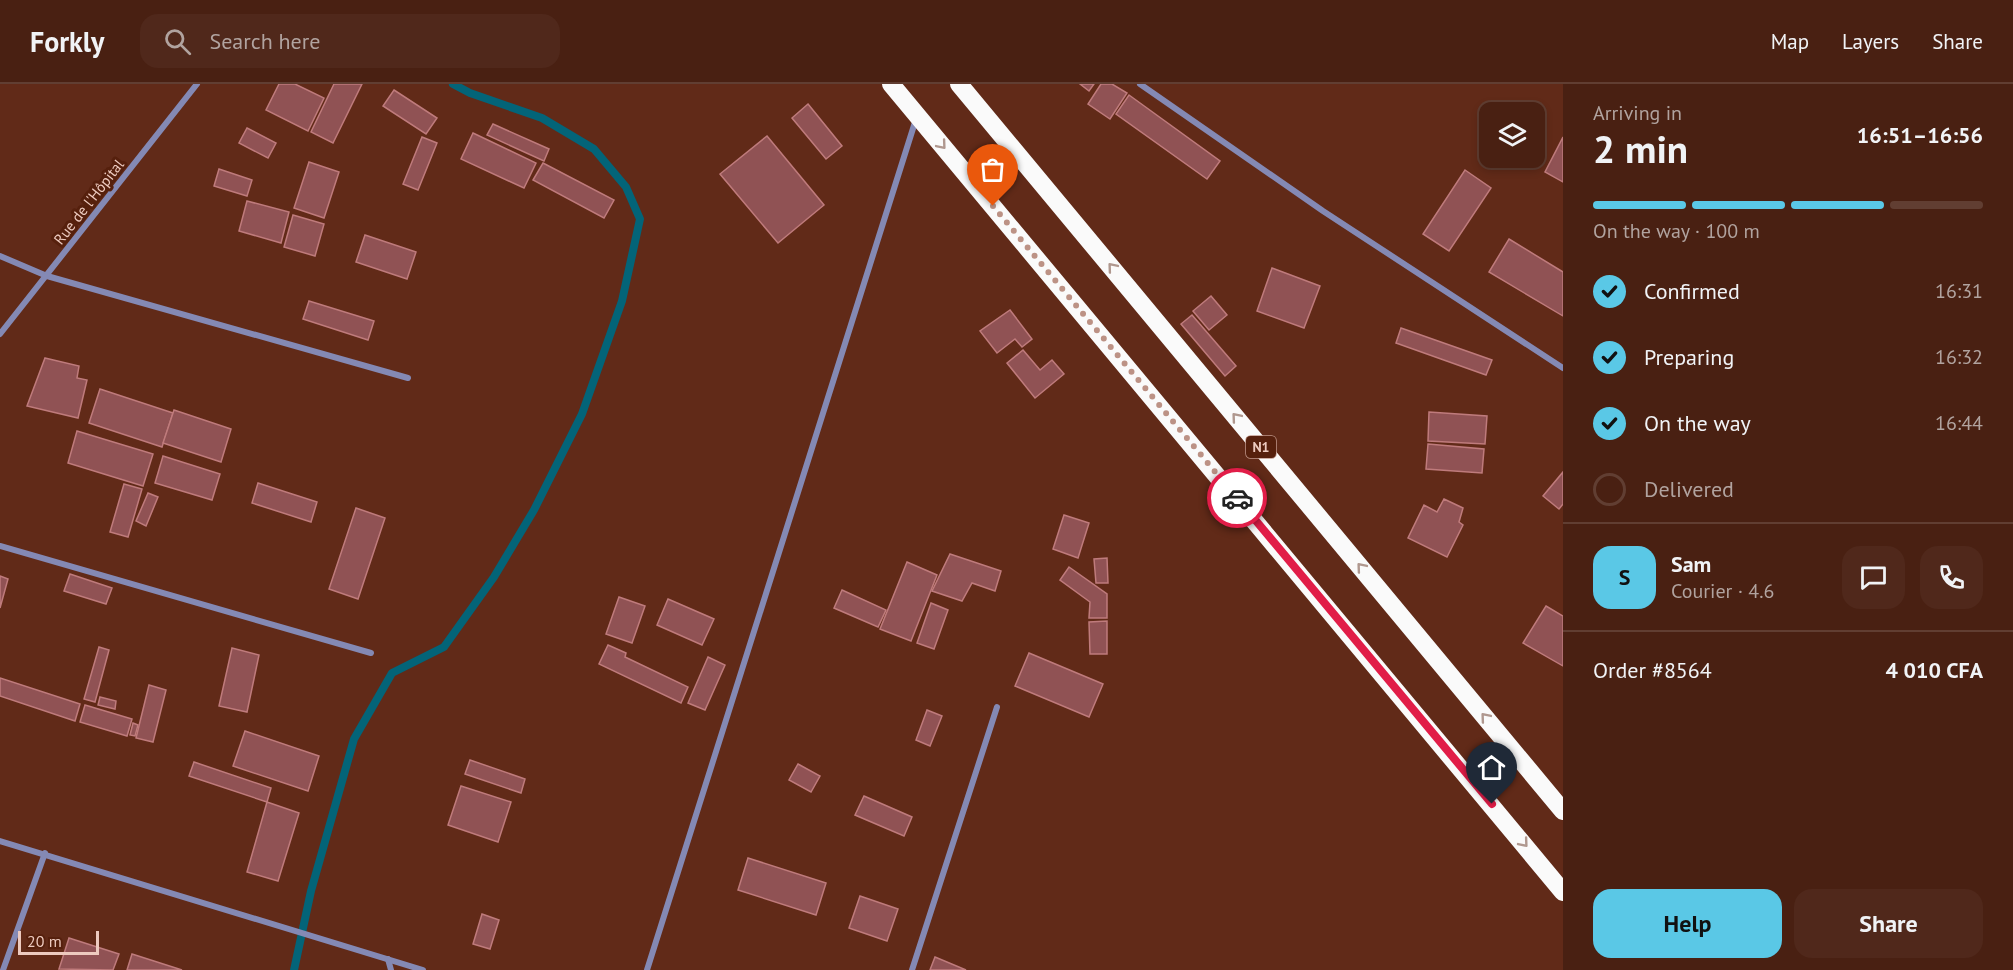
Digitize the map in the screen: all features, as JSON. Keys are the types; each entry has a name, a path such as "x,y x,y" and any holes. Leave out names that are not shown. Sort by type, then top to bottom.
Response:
{"highway":[{"path":"891,84 1563,892"},
{"name":"N1","path":"959,84 1563,811"}],"street":[{"path":"187,84 195,86"},
{"path":"1140,84 1323,211 1563,368"},
{"name":"Rue de l'Hôpital","path":"0,334 195,86"},
{"path":"648,970 917,116"},
{"path":"0,256 47,276 408,378"},
{"path":"0,546 371,653"},
{"path":"912,970 997,707"},
{"path":"0,841 423,970"},
{"path":"3,970 45,854"},
{"path":"387,959 392,970"}],"building":[{"path":"279,84 295,84 324,98 308,131 266,110"},
{"path":"334,84 362,84 333,143 311,132"},
{"path":"1080,84 1094,84 1089,91"},
{"path":"1101,84 1112,84 1127,93 1110,119 1088,104"},
{"path":"394,90 437,118 426,134 383,106"},
{"path":"1129,95 1220,161 1207,179 1116,114"},
{"path":"808,104 842,146 826,159 792,118"},
{"path":"493,124 549,149 544,161 487,135"},
{"path":"247,128 276,143 268,158 239,143"},
{"path":"473,133 536,163 524,188 461,159"},
{"path":"767,136 824,205 778,243 720,174"},
{"path":"422,137 437,143 418,190 403,184"},
{"path":"1563,137 1563,182 1545,172"},
{"path":"309,162 339,172 324,218 294,208"},
{"path":"543,163 614,200 604,218 533,180"},
{"path":"219,169 252,180 247,196 214,186"},
{"path":"1465,170 1491,188 1449,251 1423,234"},
{"path":"247,201 289,212 281,243 239,231"},
{"path":"293,215 324,224 315,256 284,247"},
{"path":"365,235 416,252 407,279 356,262"},
{"path":"1509,239 1563,272 1563,316 1489,272"},
{"path":"1272,268 1320,286 1304,328 1257,311"},
{"path":"1211,296 1227,315 1209,330 1193,311"},
{"path":"309,301 374,321 368,340 303,319"},
{"path":"1010,310 1032,339 1022,347 1015,339 997,353 980,331"},
{"path":"1192,315 1236,366 1225,376 1181,324"},
{"path":"1401,328 1492,360 1486,375 1396,343"},
{"path":"1023,350 1040,370 1052,360 1064,374 1035,398 1007,363"},
{"path":"45,358 79,366 77,378 87,380 78,418 27,406"},
{"path":"100,389 173,413 162,447 89,423"},
{"path":"174,410 231,429 221,462 163,443"},
{"path":"1429,412 1487,416 1485,444 1428,441"},
{"path":"77,431 153,454 143,486 68,463"},
{"path":"1428,444 1484,449 1482,473 1426,469"},
{"path":"163,456 220,474 212,500 155,483"},
{"path":"1563,472 1563,504 1559,509 1543,496"},
{"path":"258,483 317,502 311,522 252,503"},
{"path":"124,484 142,489 128,537 110,532"},
{"path":"148,493 158,497 146,526 136,521"},
{"path":"1444,499 1463,508 1459,522 1463,525 1447,557 1408,538 1424,505 1437,512"},
{"path":"356,508 385,518 358,599 329,589"},
{"path":"1064,515 1089,523 1078,558 1053,549"},
{"path":"950,554 1001,571 995,591 972,583 962,601 932,591"},
{"path":"1107,558 1108,583 1096,583 1094,559"},
{"path":"907,562 937,575 911,641 880,629"},
{"path":"1069,567 1107,594 1107,618 1089,618 1090,602 1060,580"},
{"path":"70,574 112,588 106,604 64,591"},
{"path":"0,576 8,579 0,608"},
{"path":"842,590 886,610 878,627 834,608"},
{"path":"619,597 645,606 632,643 606,634"},
{"path":"668,599 714,619 702,645 657,625"},
{"path":"931,603 948,610 934,649 917,643"},
{"path":"1546,606 1563,616 1563,666 1523,643"},
{"path":"1107,621 1107,654 1090,654 1089,622"},
{"path":"608,645 626,653 625,657 688,687 681,703 599,664"},
{"path":"99,647 109,650 95,702 84,699"},
{"path":"232,648 259,655 247,712 219,706"},
{"path":"1029,653 1103,684 1089,717 1015,686"},
{"path":"708,657 725,665 705,710 688,703"},
{"path":"0,678 80,704 75,721 0,696"},
{"path":"149,685 166,690 153,742 136,738"},
{"path":"100,697 116,701 115,709 98,705"},
{"path":"85,705 132,719 127,736 80,722"},
{"path":"927,710 942,716 930,746 916,740"},
{"path":"133,723 138,725 135,736 130,735"},
{"path":"245,731 319,756 308,791 233,766"},
{"path":"470,760 525,779 521,793 465,774"},
{"path":"194,762 271,788 267,802 189,776"},
{"path":"798,764 820,776 811,792 789,780"},
{"path":"461,786 511,802 498,842 448,825"},
{"path":"864,796 912,817 904,836 855,815"},
{"path":"267,802 299,813 278,881 247,872"},
{"path":"748,858 826,883 816,915 738,890"},
{"path":"860,896 898,909 887,941 849,928"},
{"path":"482,914 499,920 490,949 473,944"},
{"path":"69,938 119,954 113,970 59,969"},
{"path":"132,954 182,970 127,970"},
{"path":"935,957 966,970 930,970"}],"waterway":[{"path":"294,970 311,891 354,739 392,673 444,647 494,577 534,510 582,414 622,301 640,219 626,187 594,149 542,118 470,93 453,84"}],"way so far":[{"path":"993,206 1237,498"}],"route":[{"path":"1237,498 1492,804"}]}
